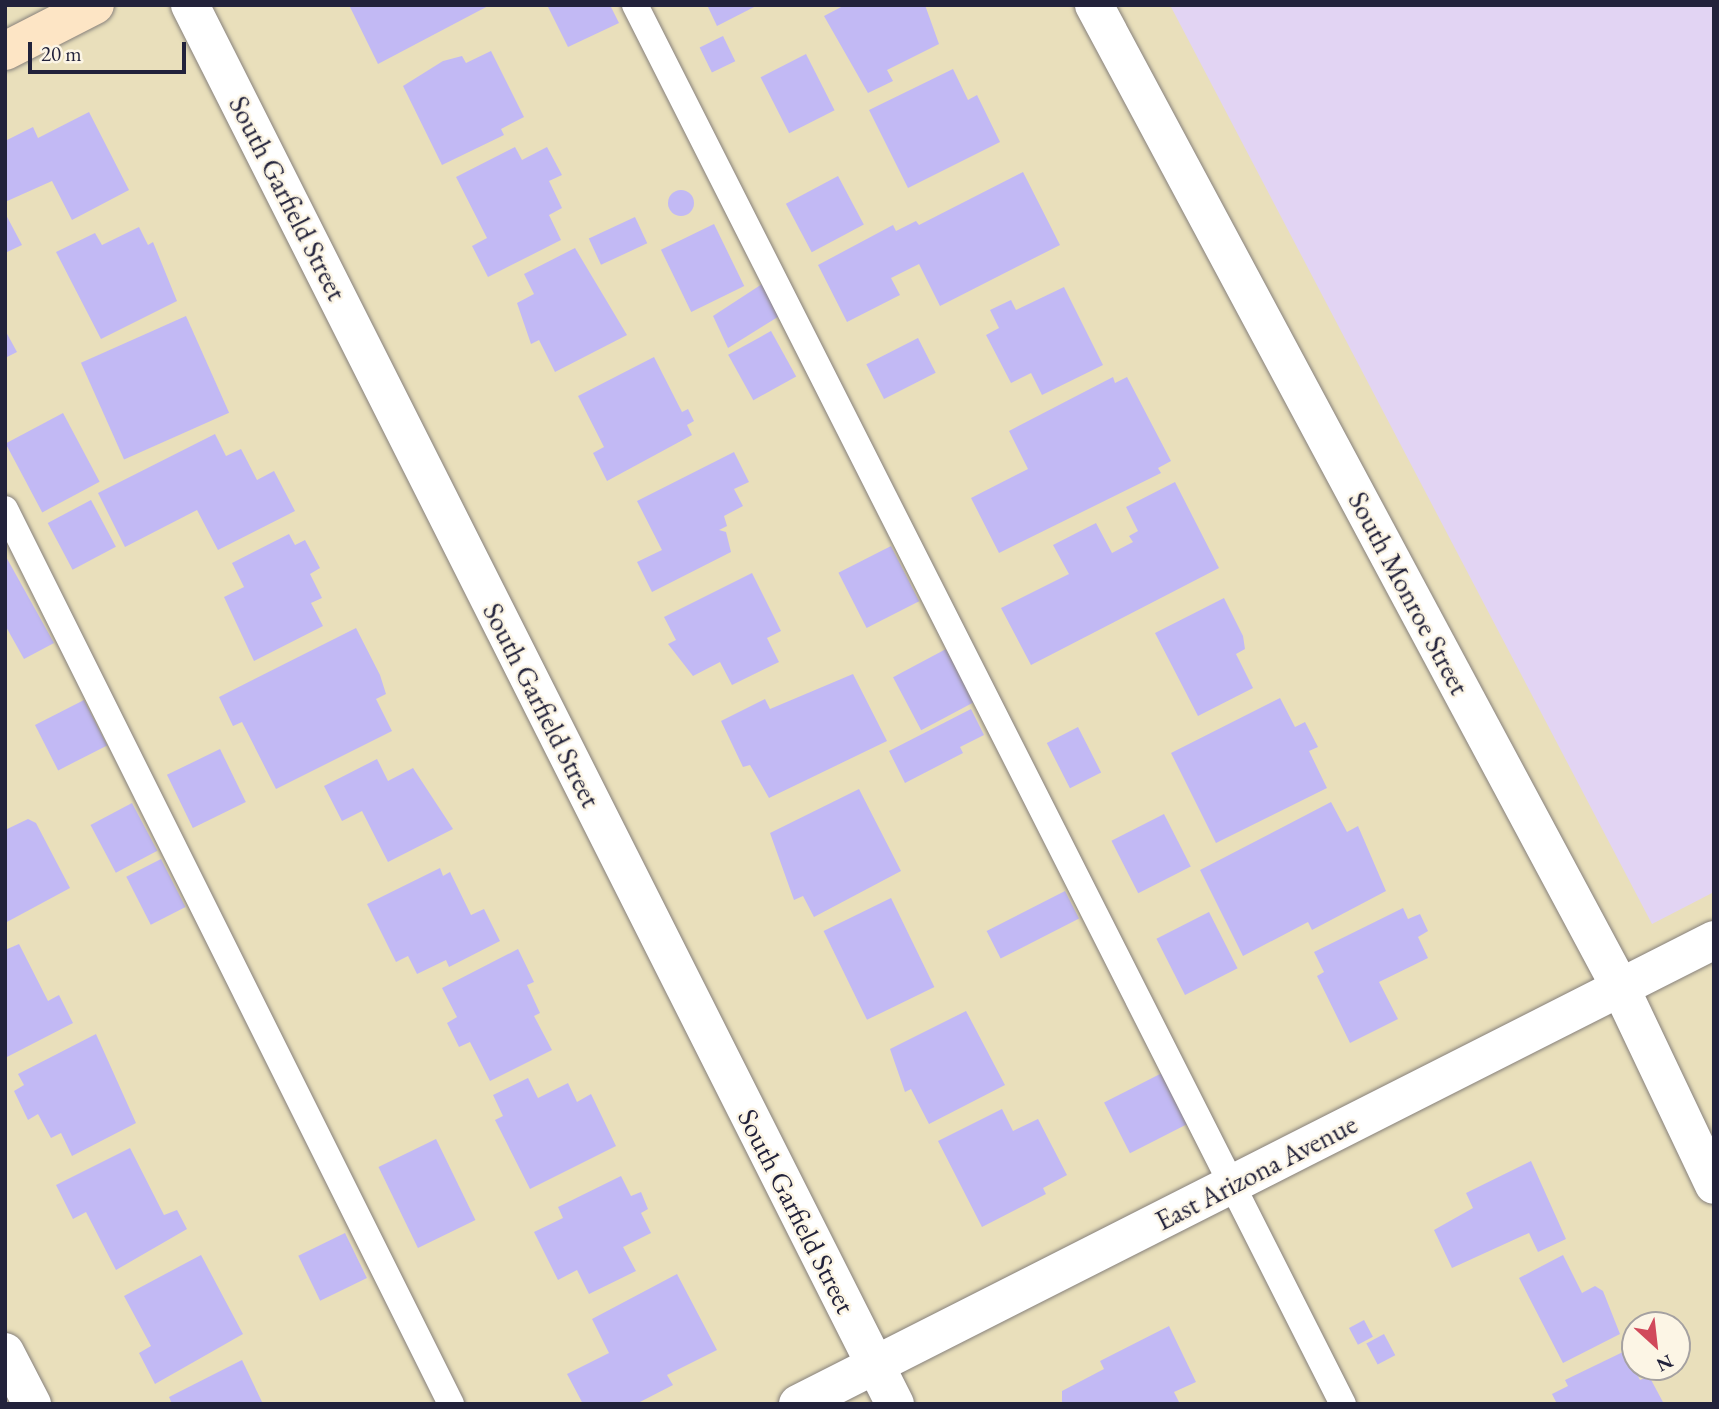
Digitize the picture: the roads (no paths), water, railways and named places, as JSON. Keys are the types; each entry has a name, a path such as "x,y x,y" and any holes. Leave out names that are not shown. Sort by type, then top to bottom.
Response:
{"street":[{"path":"5,51 95,5"},
{"name":"South Garfield Street","path":"190,5 895,1404"},
{"name":"South Monroe Street","path":"1094,5 1620,987 1714,1185"},
{"name":"East Arizona Avenue","path":"798,1404 1714,940"},
{"path":"5,1352 32,1404"}],"lane":[{"path":"635,5 1229,1185 1343,1404"},
{"path":"5,509 451,1404"}]}
